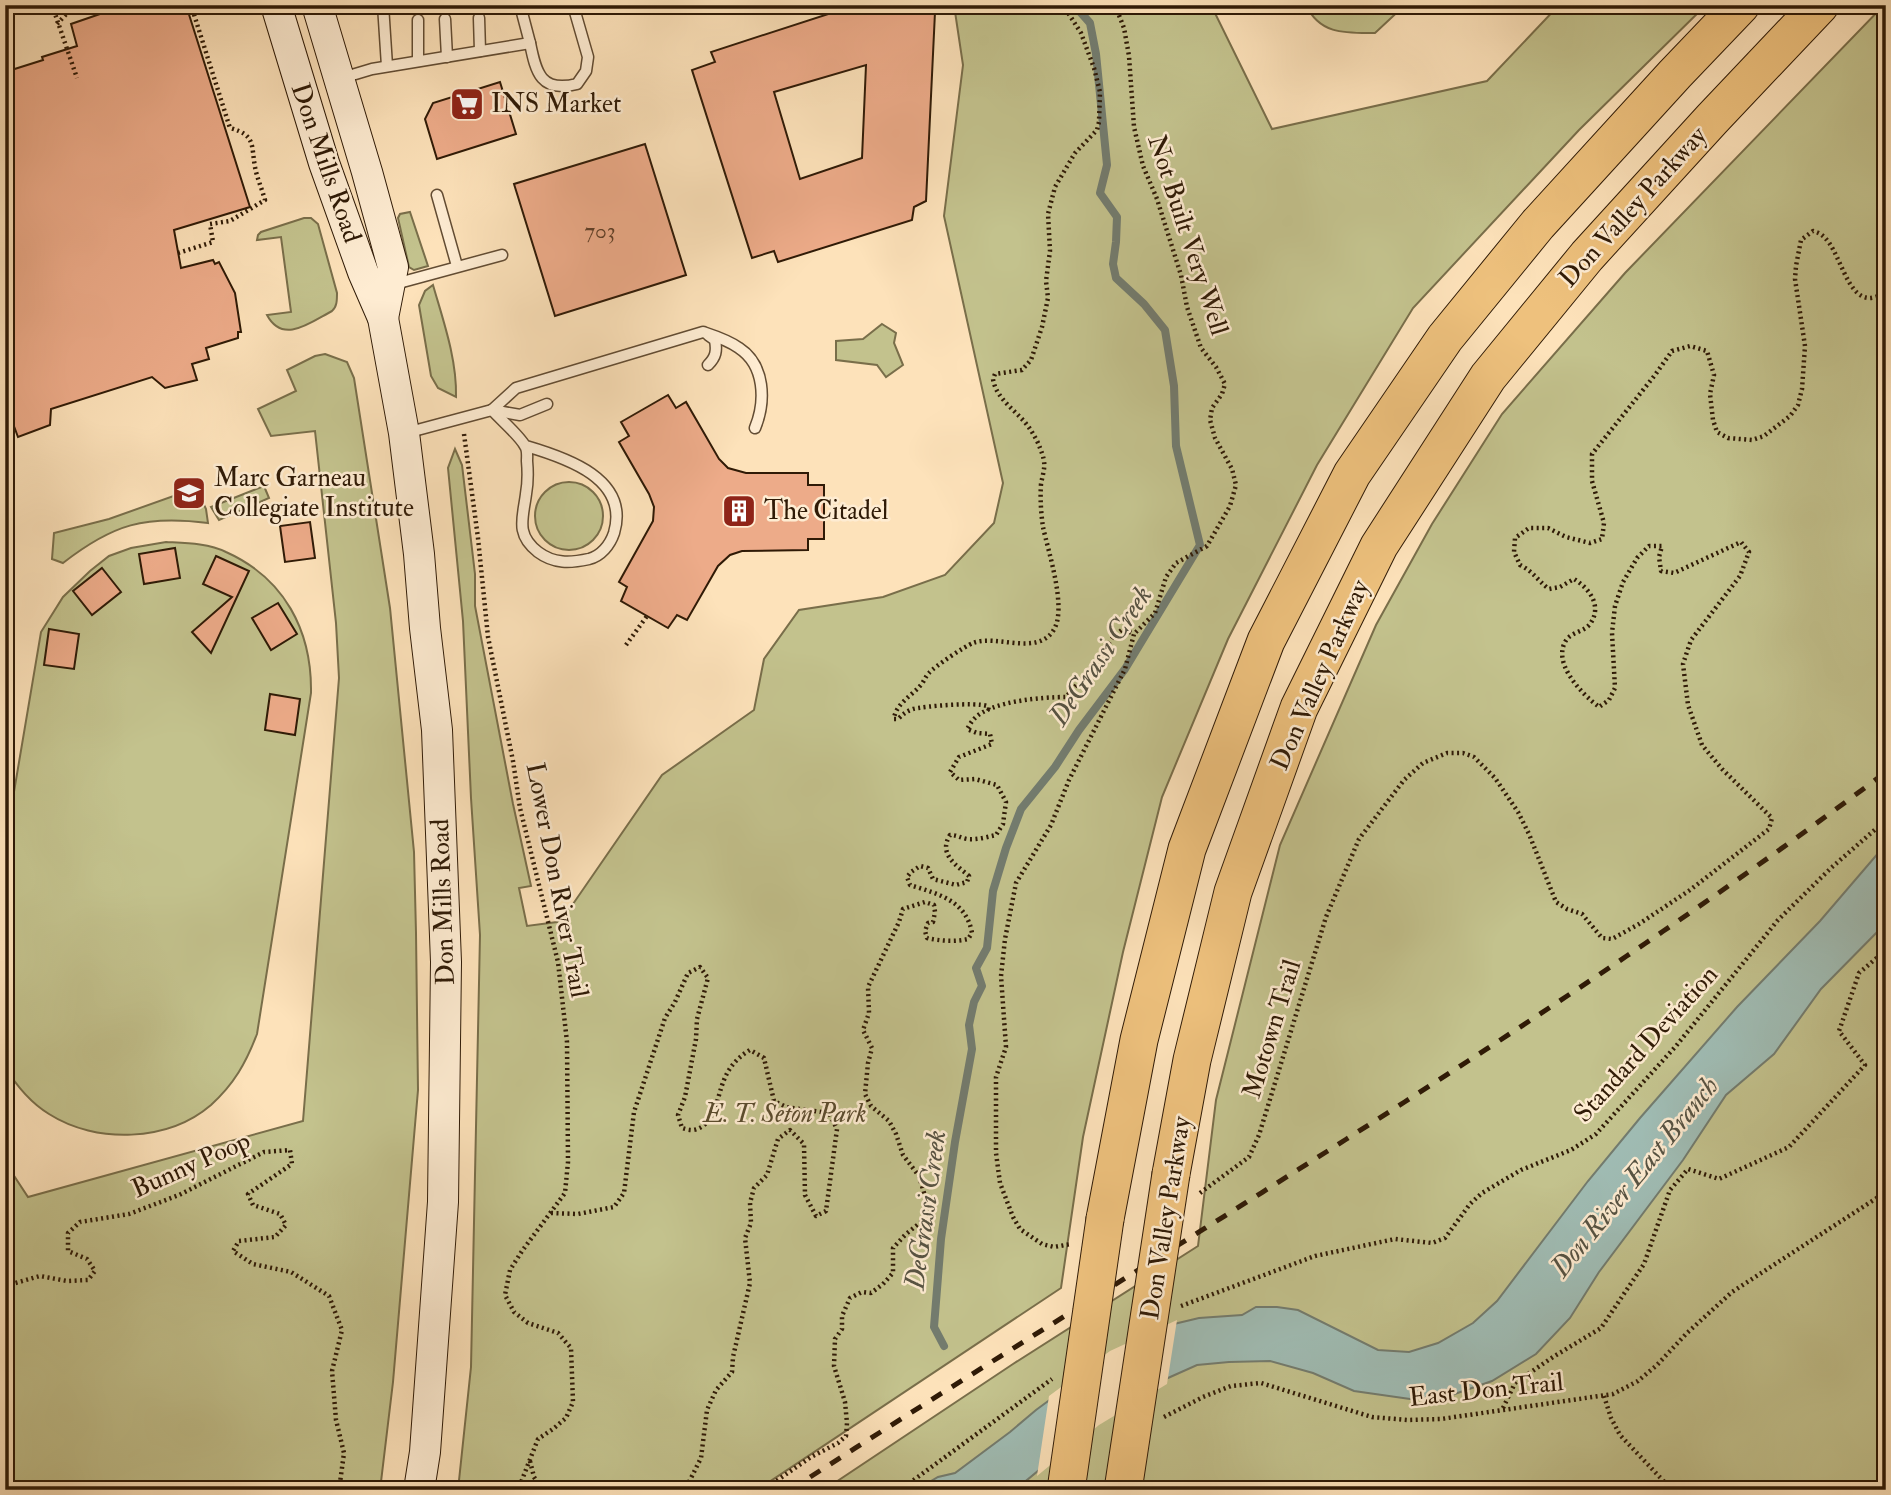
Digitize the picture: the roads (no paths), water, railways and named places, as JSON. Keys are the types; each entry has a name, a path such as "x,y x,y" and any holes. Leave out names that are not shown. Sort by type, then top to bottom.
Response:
{"highway":[{"path":"1066,1490 1093,1230 1187,849 1266,641 1352,474 1445,338 1538,224 1741,5"},
{"name":"Don Valley Parkway","path":"1124,1490 1181,1185 1192,1060 1233,892 1299,708 1379,546 1488,377 1587,256 1820,5"}],"main road":[{"name":"Don Mills Road","path":"276,5 324,163 363,272 383,318 404,433 437,730 446,962 443,1202 425,1452 419,1490"},
{"name":"Don Mills Road","path":"317,5 393,267 383,318"}],"lane":[{"path":"383,5 387,66"},
{"path":"520,5 539,76 547,83 566,87 577,84 586,71 588,57 573,5"},
{"path":"479,18 480,51"},
{"path":"445,19 447,57"},
{"path":"418,20 418,61"},
{"path":"339,78 387,66 530,43"},
{"path":"437,195 457,267"},
{"path":"389,286 502,255"},
{"path":"404,433 492,410 516,388 703,332 740,348 752,360 760,379 762,397 755,428"},
{"path":"703,332 715,340 717,349 715,357 708,365"},
{"path":"492,410 520,415 547,404"},
{"path":"492,410 526,446 554,454 588,470 612,496 617,521 612,540 598,557 559,563 527,543 521,521 527,492 526,446"}],"water":[{"name":"Don River East Branch","path":"1886,844 1886,923 1821,989 1774,1054 1726,1095 1683,1160 1599,1272 1570,1318 1536,1354 1492,1381 1449,1396 1410,1399 1354,1391 1313,1373 1270,1361 1197,1365 1168,1378 1097,1422 1015,1490 916,1490 938,1477 955,1473 1112,1354 1174,1324 1199,1318 1242,1315 1256,1307 1277,1307 1298,1310 1378,1350 1409,1352 1438,1343 1473,1323 1497,1301 1588,1181 1640,1118 1737,1007 1820,921"}],"waterway":[{"name":"DeGrassi Creek","path":"944,1346 934,1327 941,1239 972,1049 969,1025 974,1002 982,986 976,968 987,948 993,891 1006,848 1021,809 1055,767 1125,669 1200,545 1176,446 1174,386 1165,330 1144,304 1116,278 1113,264 1117,217 1100,193 1107,165 1096,54 1090,23 1074,5"}],"railway":[{"path":"790,1490 1482,1052 1619,961 1886,772"}],"place":[{"name":"INS Market","path":"467,104"},
{"name":"Marc Garneau Collegiate Institute","path":"189,493"},
{"name":"The Citadel","path":"739,511"}],"park label":[{"name":"E. T. Seton Park","path":"785,1114"}]}
